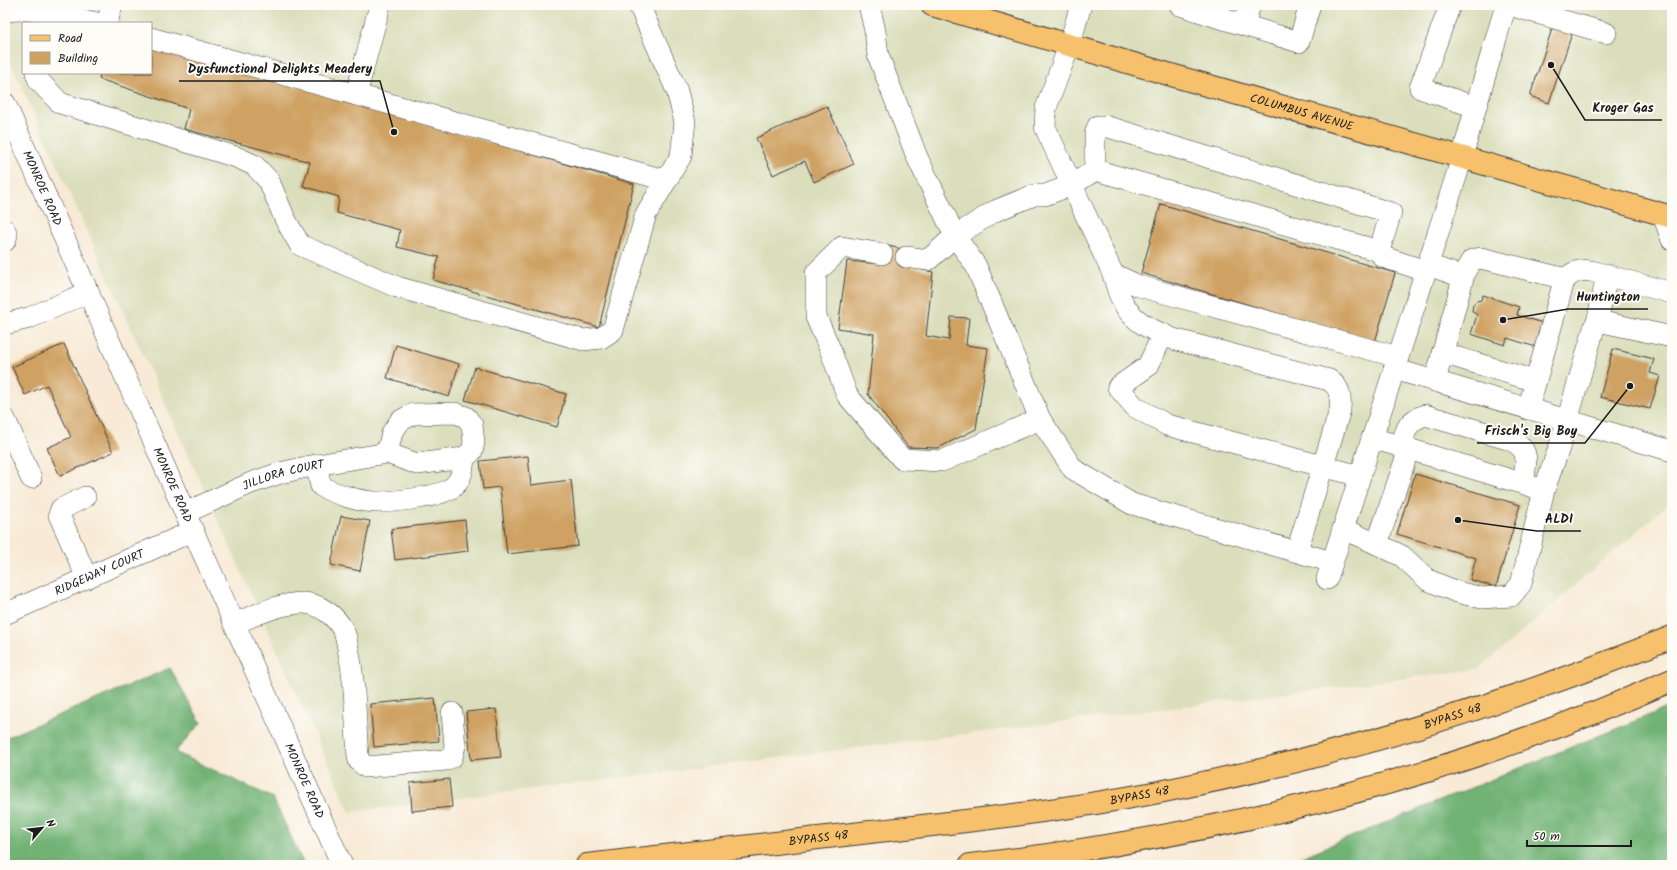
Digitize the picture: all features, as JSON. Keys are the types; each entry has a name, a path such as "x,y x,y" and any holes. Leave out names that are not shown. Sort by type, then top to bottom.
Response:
{"main road":[{"name":"COLUMBUS AVENUE","path":"932,5 1068,46 1667,216"},
{"name":"BYPASS 48","path":"586,865 966,821 1069,807 1170,790 1254,772 1345,749 1435,722 1543,685 1672,637"},
{"path":"970,865 1158,837 1249,819 1330,800 1411,777 1480,755 1587,715 1672,680"}],"street":[{"path":"107,22 112,5"},
{"path":"356,95 380,5"},
{"path":"36,74 39,81 60,103 236,157 254,164 269,181 285,219 300,245 397,287 583,340 601,338 613,330 646,214 665,180 681,156 685,122 677,91 639,5"},
{"path":"869,5 875,31 878,55 916,157 955,236 976,266 1040,419 1073,469 1132,504 1297,551 1329,571 1462,158 1506,5"},
{"path":"1080,5 1068,46 1046,108 1045,127 1113,274 1124,306 1138,322 1173,339 1329,380 1337,385 1341,396 1340,410 1297,551"},
{"path":"1180,5 1210,10 1244,25 1299,42 1310,5"},
{"path":"1244,25 1250,5"},
{"path":"1450,5 1420,88 1476,107"},
{"path":"1509,5 1606,33"},
{"path":"5,12 23,9 37,17 52,12 92,22"},
{"path":"152,38 665,180"},
{"name":"MONROE ROAD","path":"5,103 234,624 342,865"},
{"path":"1095,170 1095,134 1098,126 1105,126 1391,213 1379,252"},
{"path":"906,257 928,260 955,236 995,211 1034,195 1045,195 1072,185 1095,170 1379,252 1383,257 1463,277"},
{"path":"1667,216 1672,240"},
{"path":"5,230 7,235 5,241"},
{"path":"882,254 842,247 816,272 816,317 847,395 902,459 942,461 1040,419"},
{"path":"1435,381 1463,277 1472,260 1482,258 1566,279"},
{"path":"1528,408 1560,294 1566,279 1570,274 1581,269 1672,293"},
{"path":"1113,274 1139,286 1396,363 1435,381 1672,451"},
{"path":"1343,529 1402,556 1428,580 1457,592 1482,598 1511,596 1521,584 1544,490 1597,323 1606,275"},
{"path":"5,324 29,318 89,292"},
{"path":"1597,323 1598,321 1602,321 1672,337"},
{"path":"1163,334 1148,366 1118,387 1135,408 1167,425 1360,476"},
{"path":"1442,353 1536,381"},
{"path":"455,413 466,418 472,425 474,443 472,451 464,458 417,464 387,453 392,433 400,421 413,414 455,413"},
{"path":"1377,544 1405,448 1406,429 1409,423 1417,418 1425,415 1507,438 1516,442 1522,447 1527,456 1523,483"},
{"path":"5,420 30,478"},
{"path":"1372,438 1544,490"},
{"name":"JILLORA COURT","path":"189,522 251,483 280,473 316,465 387,453"},
{"path":"316,465 321,486 329,491 372,502 424,497 444,492 454,486 463,472 464,458"},
{"path":"85,497 61,509 59,515 87,578"},
{"name":"RIDGEWAY COURT","path":"5,614 87,578 189,522"},
{"path":"234,624 270,610 303,603 323,609 338,622 344,633 352,670 358,756 359,760 366,767 446,760 452,757 455,746 452,713"}],"shaded area":[{"path":"5,5 1672,5 1672,501 1479,669 350,812 5,50"}],"green space":[{"path":"170,668 201,723 175,752 273,798 304,865 5,865 5,738"},
{"path":"1672,706 1672,865 1282,865"}],"building":[{"path":"1553,26 1572,33 1549,103 1530,96"},
{"path":"152,44 634,184 599,327 433,280 439,257 397,247 400,230 337,213 339,197 303,186 310,162 184,129 189,109 99,79 100,74 152,74"},
{"path":"827,106 854,164 814,182 805,161 773,175 756,138"},
{"path":"1161,204 1395,273 1375,342 1141,273"},
{"path":"883,245 907,250 905,266 933,272 926,336 949,340 951,317 969,318 966,345 988,348 976,429 938,448 908,447 868,394 874,334 838,328 847,261 881,264"},
{"path":"1483,295 1519,307 1517,315 1546,324 1539,348 1507,338 1505,345 1471,334 1477,315 1472,311 1473,305 1476,301 1481,300"},
{"path":"64,344 113,452 60,476 47,448 71,437 47,385 25,395 12,367"},
{"path":"396,345 459,364 449,397 387,378"},
{"path":"1613,349 1654,359 1650,373 1660,376 1650,409 1600,397"},
{"path":"475,367 566,394 557,427 465,400"},
{"path":"528,456 531,485 571,480 578,546 507,554 500,487 483,489 480,461"},
{"path":"1415,474 1520,505 1496,587 1470,580 1476,558 1397,534"},
{"path":"341,516 370,521 360,571 331,565"},
{"path":"465,520 468,551 395,560 391,529"},
{"path":"435,698 439,741 374,747 370,704"},
{"path":"496,709 501,757 471,760 466,712"},
{"path":"449,779 452,807 412,811 410,783"}],"place":[{"name":"Kroger Gas","path":"1551,65"},
{"name":"Dysfunctional Delights Meadery","path":"394,132"},
{"name":"Huntington","path":"1503,320"},
{"name":"Frisch's Big Boy","path":"1630,386"},
{"name":"ALDI","path":"1458,520"}]}
